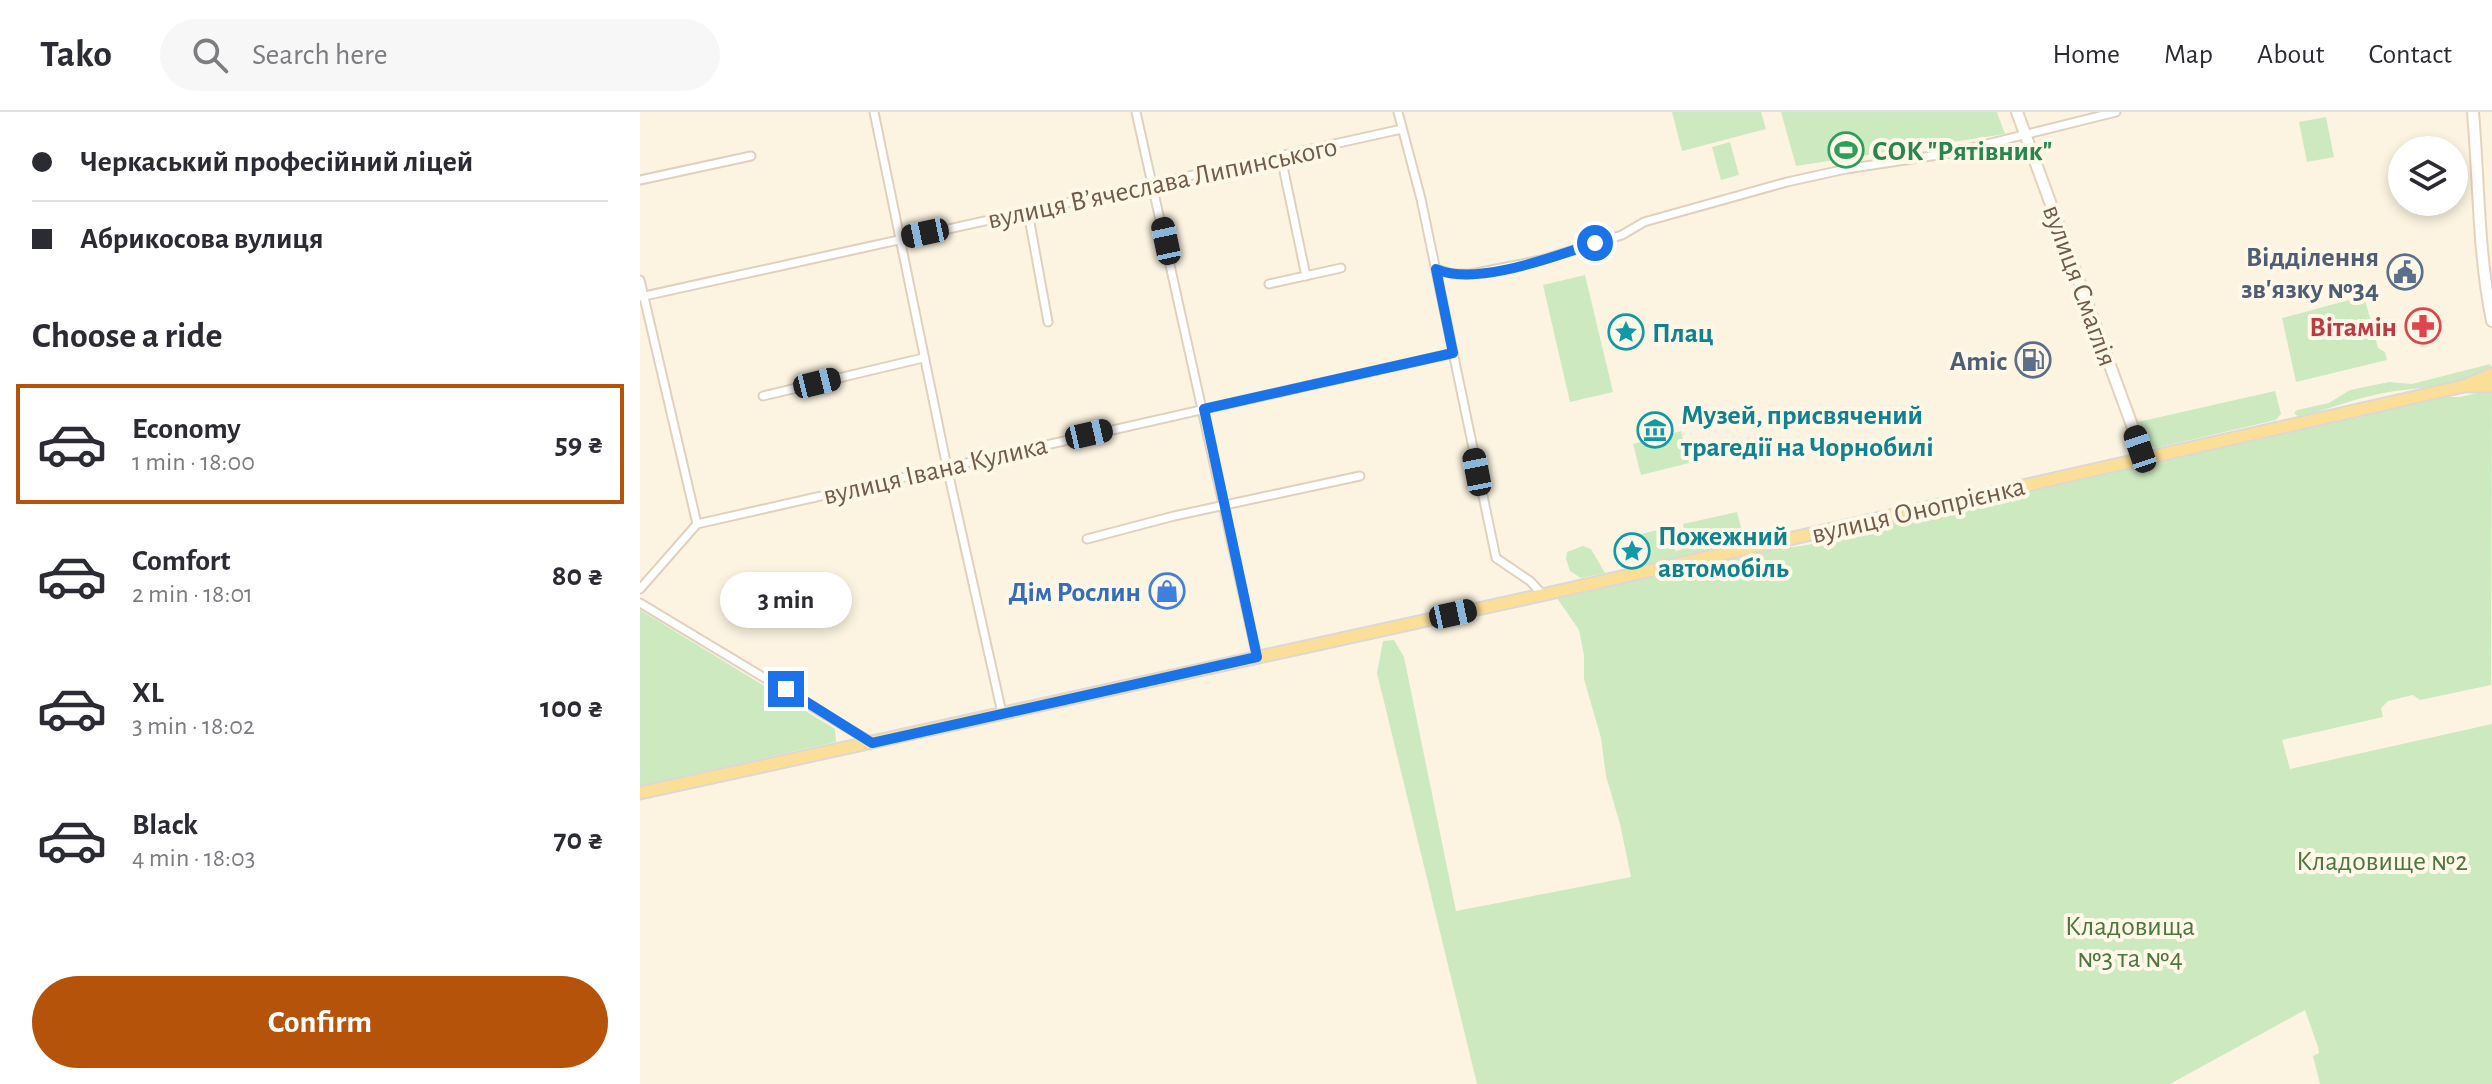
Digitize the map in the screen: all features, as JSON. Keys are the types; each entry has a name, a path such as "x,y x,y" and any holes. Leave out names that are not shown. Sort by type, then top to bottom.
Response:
{"main road":[{"name":"вулиця Онопрієнка","path":"640,793 1543,595 2464,386 2492,374"},
{"path":"2464,386 2492,386"}],"street":[{"path":"874,112 923,358 1002,713"},
{"path":"1136,112 1257,657"},
{"path":"1398,112 1436,269 1496,558 1530,581 1543,595"},
{"name":"вулиця Смаглія","path":"2017,112 2144,458"},
{"path":"1436,269 1453,274 1471,274 1529,263 1622,235 1644,222 1787,182 1846,169 1951,153 2116,112"},
{"path":"2473,112 2479,227 2492,321"},
{"name":"вулиця Вʼячеслава Липинського","path":"642,297 1402,129"},
{"path":"640,180 751,156"},
{"path":"1281,157 1306,276"},
{"path":"1028,212 1048,322"},
{"path":"1269,284 1341,268"},
{"path":"640,280 697,524 640,589"},
{"name":"вулиця Івана Кулика","path":"697,524 1453,353"},
{"path":"763,396 923,358"},
{"path":"1087,539 1360,476"},
{"path":"640,603 872,743"}],"green space":[{"path":"1672,112 1761,112 1766,129 1682,151"},
{"name":"СОК \"Рятівник\"","path":"1781,112 1997,112 2005,134 1796,166"},
{"path":"2326,117 2334,157 2307,162 2299,122"},
{"path":"1730,142 1739,175 1721,180 1712,147"},
{"path":"1585,275 1613,392 1570,402 1543,285"},
{"path":"2364,296 2378,348 2385,352 2387,360 2296,382 2282,318"},
{"path":"2490,364 2492,370 2468,379 2377,394 2299,417 2294,413 2329,403 2350,390 2389,382 2412,384"},
{"path":"2492,390 2491,685 2420,700 2413,695 2388,701 2381,708 2383,717 2282,740 2290,769 2492,724 2492,1084 2320,1084 2313,1056 2319,1053 2318,1047 2305,1010 2170,1084 1477,1084 1377,673 1383,641 1394,640 1404,657 1456,911 1631,877 1606,776 1601,738 1584,679 1584,655 1579,630 1557,598 1774,548 1815,544 1854,530 2435,397 2460,397"},
{"path":"2275,391 2281,414 2276,420 2156,448 2148,445 2138,422"},
{"path":"1681,431 1689,463 1641,475 1633,444"},
{"path":"1737,512 1744,539 1742,542 1643,565 1631,567 1617,563 1624,554 1630,557 1639,545 1633,540 1637,535 1670,527 1675,551 1688,548 1683,524"},
{"path":"1583,546 1591,549 1605,573 1581,578 1570,571 1567,552"},
{"path":"640,610 835,729 836,742 640,786"}],"place":[{"name":"СОК \"Рятівник\"","path":"1846,150"},
{"name":"Відділення зв'язку №34","path":"2405,272"},
{"name":"Вітамін","path":"2423,326"},
{"name":"Плац","path":"1626,332"},
{"name":"Amic","path":"2033,360"},
{"name":"Музей, присвячений трагедії на Чорнобилі","path":"1655,430"},
{"name":"Пожежний автомобіль","path":"1632,551"},
{"name":"Дім Рослин","path":"1167,591"}],"route":[{"path":"786,689 872,743 1257,657 1204,409 1453,353 1436,269 1453,274 1491,271 1595,243"}],"park label":[{"name":"Кладовище №2","path":"2382,860"},
{"name":"Кладовища №3 та №4","path":"2130,941"}]}
